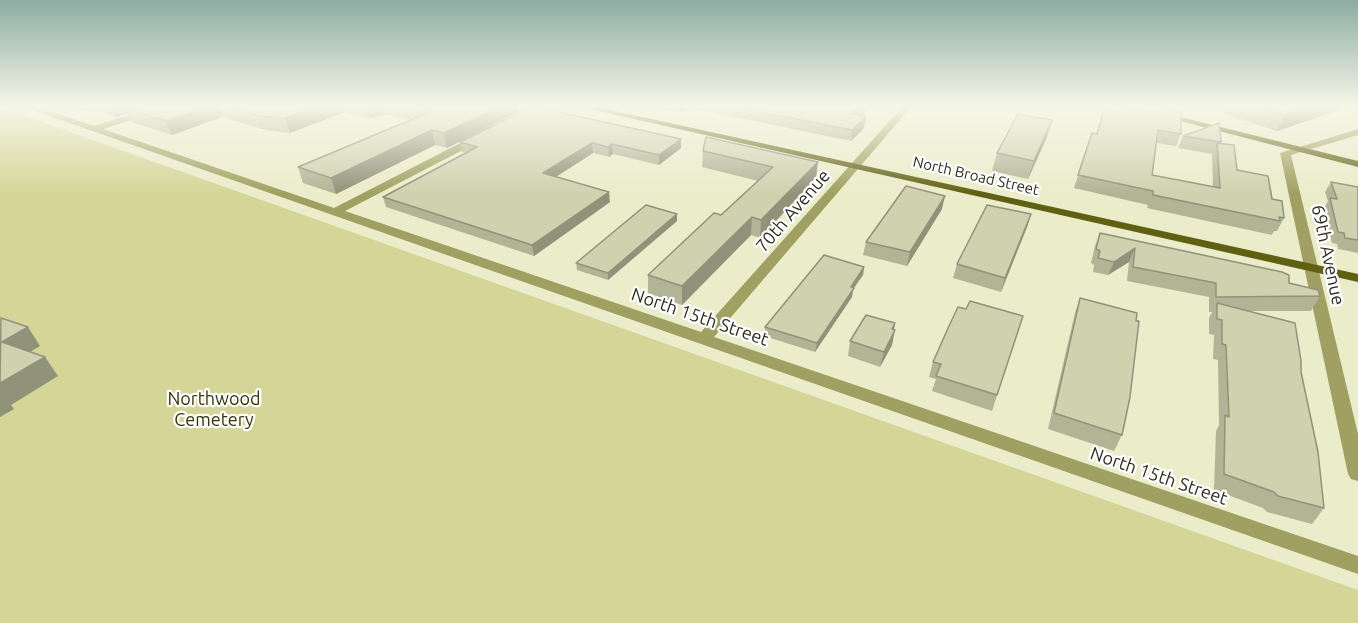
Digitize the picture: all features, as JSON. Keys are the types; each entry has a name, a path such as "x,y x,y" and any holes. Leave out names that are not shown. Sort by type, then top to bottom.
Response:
{"main road":[{"name":"North Broad Street","path":"721,136 1358,278"},
{"path":"1251,136 1358,164"}],"street":[{"name":"North 15th Street","path":"115,136 1358,565"},
{"path":"335,212 481,136"},
{"name":"70th Avenue","path":"704,339 881,136"},
{"path":"1298,148 1343,136"},
{"name":"69th Avenue","path":"1298,148 1286,153 1358,474"}],"green space":[{"name":"Northwood Cemetery","path":"0,136 82,136 1358,590 1358,623 0,623"}],"building":[{"path":"372,136 419,136 331,178 298,167"},
{"path":"472,136 668,136 681,139 659,155 612,144 608,147 592,143 543,173 609,192 532,245 383,197 477,147 460,142"},
{"path":"1006,136 1045,136 1034,161 997,153"},
{"path":"1091,136 1157,136 1152,175 1220,188 1217,143 1234,145 1237,170 1268,176 1272,199 1282,201 1284,218 1279,217 1280,221 1153,195 1153,191 1078,175"},
{"path":"1183,136 1220,136 1221,142"},
{"path":"706,137 818,162 761,220 752,217 682,286 648,275 714,213 721,215 773,167 703,151"},
{"path":"1331,182 1358,187 1358,240 1345,238 1344,233 1338,232 1330,198 1337,199"},
{"path":"906,186 945,196 910,252 866,242"},
{"path":"646,205 677,214 608,273 576,263"},
{"path":"987,205 1031,214 1005,278 957,264"},
{"path":"1100,233 1282,272 1289,275 1289,283 1318,290 1320,296 1216,297 1216,283 1133,267 1135,248 1114,262 1098,258 1100,251 1096,249"},
{"path":"824,255 864,267 851,287 854,288 817,343 765,327"},
{"path":"1080,298 1137,313 1136,321 1139,321 1130,397 1122,435 1054,413"},
{"path":"970,301 1023,316 997,395 936,376 941,364 933,362 949,326 958,307 966,309"},
{"path":"1217,303 1295,323 1301,372 1318,452 1324,508 1278,496 1274,492 1224,474 1225,415 1229,417 1226,345 1222,344 1222,320 1217,319"},
{"path":"866,315 895,323 892,329 895,330 884,352 850,341"},
{"path":"1,318 28,327 2,342 45,357 0,383"}]}
